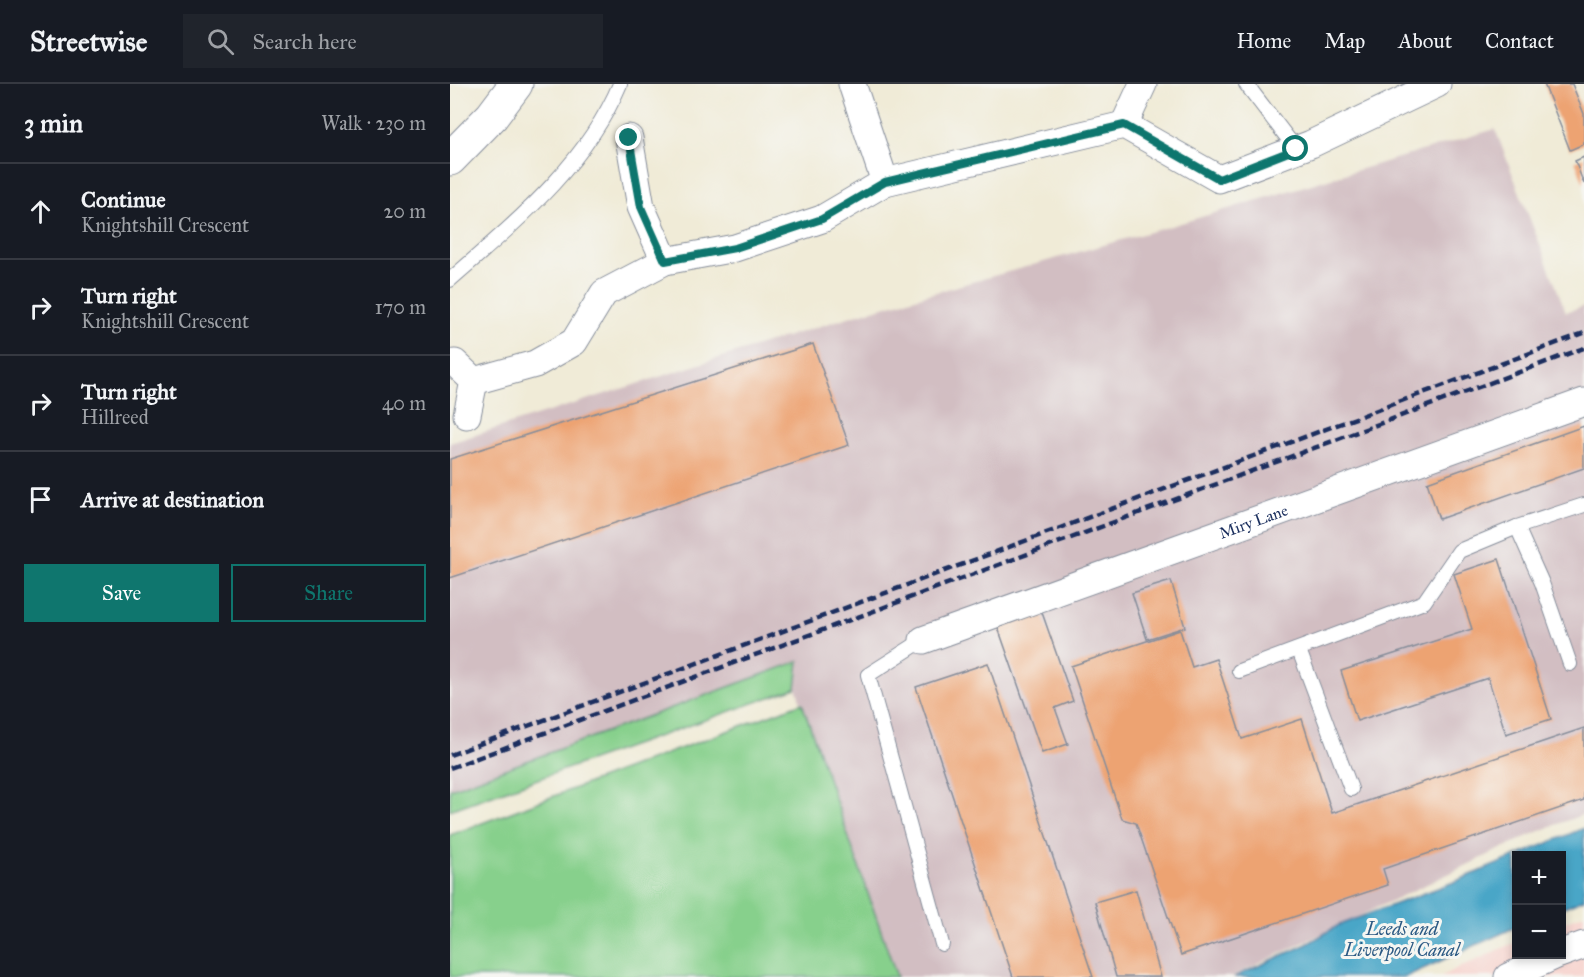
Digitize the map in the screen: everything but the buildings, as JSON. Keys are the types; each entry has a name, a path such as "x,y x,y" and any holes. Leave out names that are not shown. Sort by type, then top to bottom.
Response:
{"main road":[{"path":"450,159 492,116 510,86"}],"street":[{"path":"852,84 885,182"},
{"path":"1124,125 1143,84"},
{"path":"467,414 465,372 534,364 574,342 604,293 665,261 735,248 822,219 885,182 1124,125 1219,179 1296,149 1437,84"},
{"path":"629,138 641,207 665,261"},
{"name":"Miry Lane","path":"923,640 1584,402"},
{"path":"1566,952 1584,945"},
{"path":"1508,977 1549,959"}],"lane":[{"path":"450,280 556,182 590,138 620,84"},
{"path":"1246,84 1296,149"},
{"path":"1239,671 1424,602 1459,551 1517,527 1584,505"},
{"path":"1517,527 1542,583 1570,664"},
{"path":"923,640 868,675 942,944"},
{"path":"1299,650 1351,789"}],"shaded area":[{"path":"1495,129 1566,312 1584,306 1584,814 1537,832 1231,977 897,977 796,688 799,661 450,789 450,443 855,315 1171,226"},
{"path":"1584,914 1584,977 1439,977 1512,944 1512,959 1566,959 1566,921"}],"green space":[{"path":"799,661 796,688 450,810 450,789"},
{"path":"802,703 897,977 450,977 450,835"}],"water":[{"path":"1584,828 1584,899 1566,906 1566,851 1529,851"},
{"name":"Leeds and Liverpool Canal","path":"1512,858 1512,929 1405,977 1234,977 1307,944 1339,925"}],"railway":[{"path":"450,755 1584,333"},
{"path":"450,768 1584,348"}],"route":[{"path":"629,138 641,207 665,261 735,248 822,219 885,182 1124,125 1219,179 1296,149"}]}
